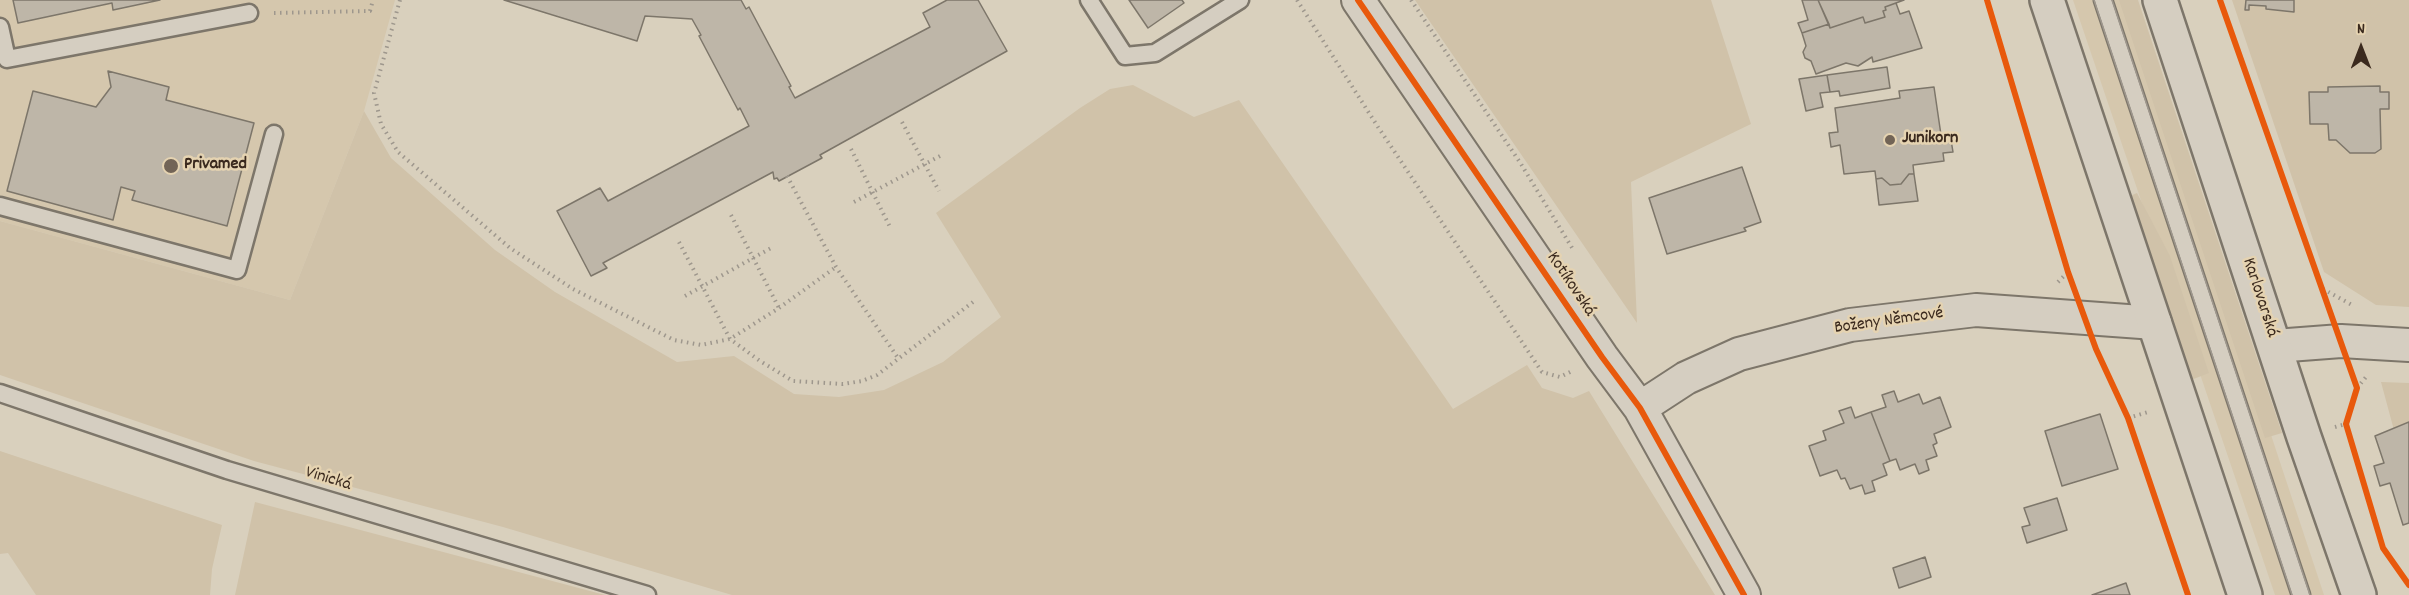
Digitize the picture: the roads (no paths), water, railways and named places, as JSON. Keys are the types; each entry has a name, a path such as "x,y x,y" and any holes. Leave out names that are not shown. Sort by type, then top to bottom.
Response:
{"main road":[{"path":"2047,0 2245,595"},
{"name":"Karlovarská","path":"2160,0 2360,595"}],"street":[{"name":"Kotíkovská","path":"1358,0 1602,357 1640,408 1744,595"},
{"name":"Boženy Němcové","path":"1640,408 1686,378 1739,354 1850,325 1976,310 2155,322"},
{"path":"2275,346 2341,342 2409,345"}],"lane":[{"path":"1089,0 1125,56 1155,53 1240,0"},
{"path":"2103,0 2301,595"},
{"path":"0,27 4,60 249,13"},
{"path":"0,206 237,270 274,135"},
{"name":"Vinická","path":"0,393 227,470 647,595"}],"tram line":[{"path":"2094,0 2292,595"},
{"path":"2112,0 2310,595"}],"place":[{"name":"Junikorn","path":"1890,140"},
{"name":"Privamed","path":"171,166"}]}
